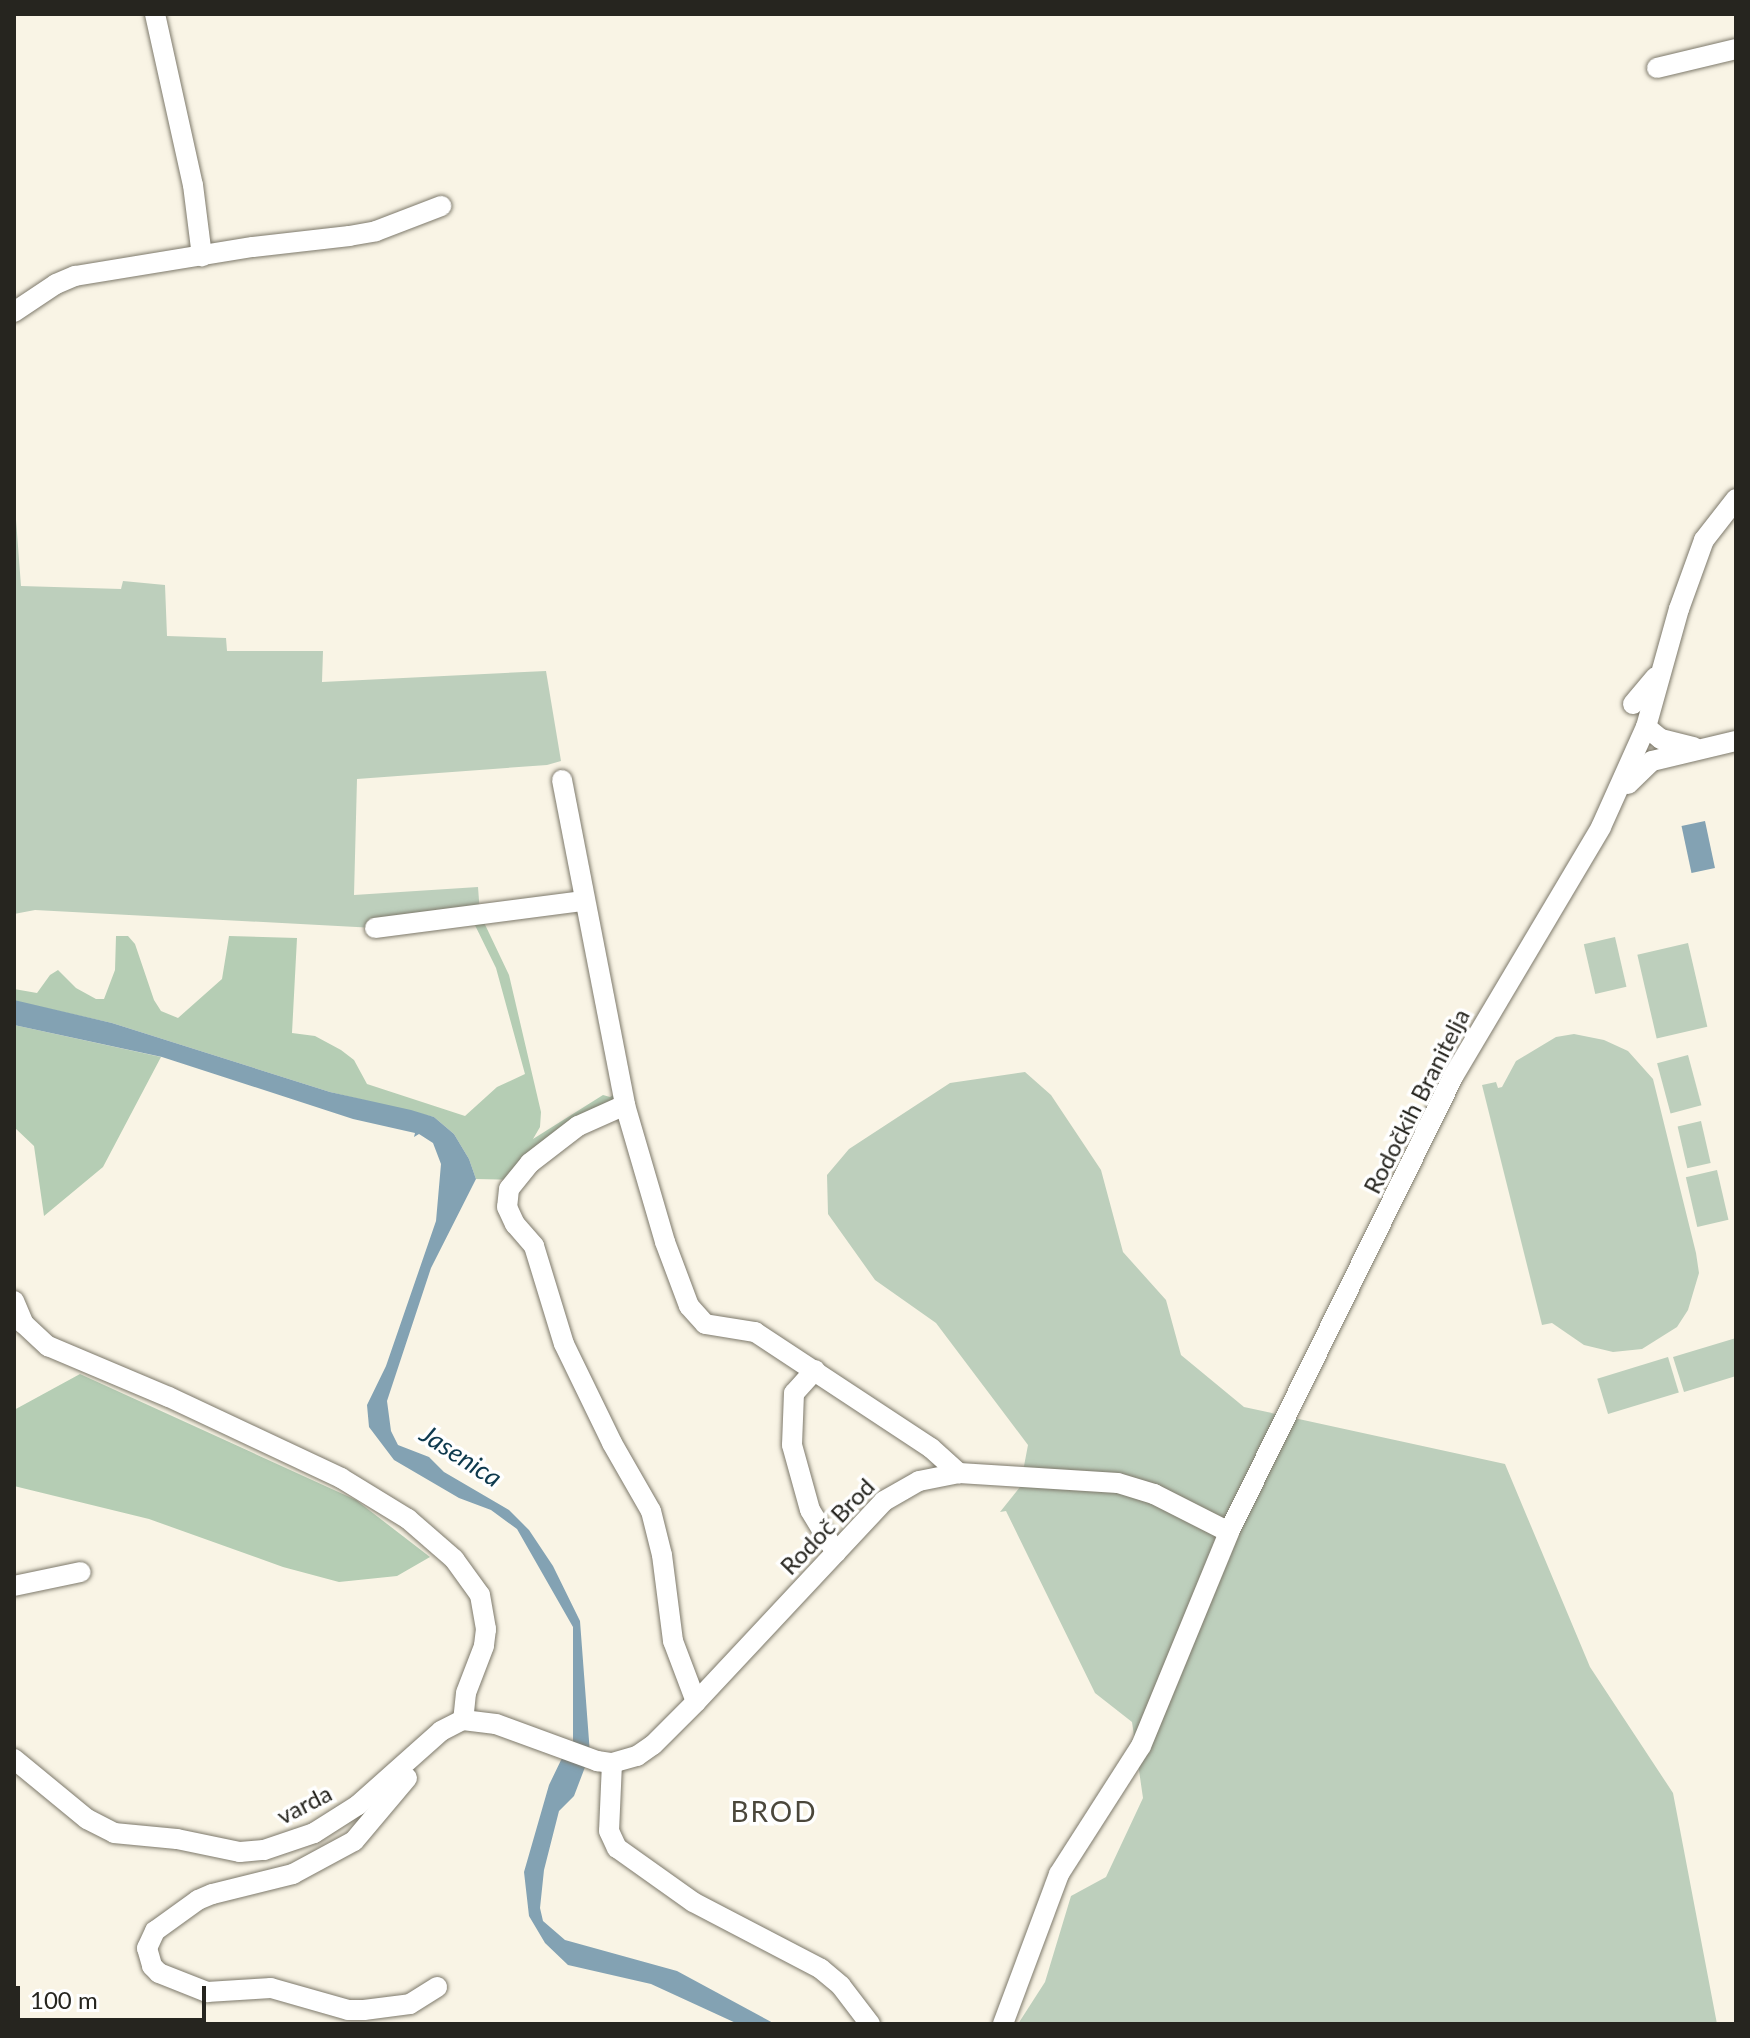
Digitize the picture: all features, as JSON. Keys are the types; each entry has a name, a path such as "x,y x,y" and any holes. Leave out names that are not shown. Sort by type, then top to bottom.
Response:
{"street":[{"path":"155,14 195,196 202,256"},
{"path":"1657,68 1736,49"},
{"path":"14,312 41,293 75,276 376,231 441,206"},
{"path":"1633,704 1654,683 1666,660 1704,540 1736,499"},
{"name":"Rodočkih Branitelja","path":"1003,2024 1059,1874 1141,1746 1229,1532 1454,1075 1604,819 1643,735 1666,660"},
{"path":"1643,735 1702,748"},
{"path":"1643,735 1648,750 1666,756"},
{"path":"1604,819 1635,774 1652,761 1736,741"},
{"path":"562,780 583,901 625,1105 680,1286 697,1318 715,1327 755,1332 931,1448 959,1473"},
{"path":"375,928 583,901"},
{"path":"625,1105 578,1126 530,1163 509,1189 507,1207 515,1224 534,1246 551,1309 571,1358 612,1443 651,1511 662,1555 673,1641 696,1702"},
{"path":"14,1301 24,1324 48,1346 169,1397 341,1478 408,1519 454,1559 480,1595 486,1629 484,1646 466,1693 463,1720 496,1724 604,1762 609,1831 617,1848 693,1902 821,1969 841,1986 870,2024"},
{"path":"815,1370 794,1393 792,1445 810,1510 836,1553"},
{"name":"Rodoč Brod","path":"604,1762 637,1756 653,1745 901,1489 959,1473 1118,1483 1154,1494 1229,1532"},
{"path":"14,1586 81,1572"},
{"name":"varda","path":"14,1759 100,1827 114,1833 177,1839 240,1852 290,1844 314,1833 358,1805 429,1741 463,1720"},
{"path":"429,1741 427,1753 354,1841 293,1874 198,1900 155,1931 147,1948 152,1966 159,1973 207,1992 271,1988 348,2010 364,2010 421,2001 437,1987"}],"green space":[{"path":"14,493 21,586 121,589 123,581 165,585 167,636 226,638 227,651 323,651 322,682 546,671 561,761 547,765 357,779 354,895 478,887 480,914 375,928 35,910 14,914"},
{"path":"480,914 509,975 541,1112 540,1127 533,1139 603,1095 610,1097 622,1090 625,1105 515,1180 476,1179 469,1159 454,1134 434,1117 330,1092 112,1023 14,1001 14,989 37,993 50,975 58,970 76,988 96,999 104,999 115,970 116,936 128,936 135,944 154,1000 161,1011 178,1018 222,979 229,936 297,938 292,1033 315,1036 341,1050 354,1060 367,1084 465,1116 497,1087 525,1074 496,968 470,915"},
{"path":"1615,937 1626,987 1595,994 1584,944"},
{"path":"1688,943 1707,1027 1657,1038 1637,955"},
{"path":"14,1025 161,1057 103,1167 44,1216 34,1146 14,1127"},
{"path":"1574,1034 1604,1040 1628,1051 1653,1079 1696,1253 1699,1273 1688,1310 1677,1327 1642,1349 1613,1352 1584,1345 1552,1323 1542,1325 1482,1085 1496,1082 1498,1088 1502,1087 1516,1061 1556,1037"},
{"path":"1688,1055 1701,1105 1671,1114 1657,1063"},
{"path":"1025,1072 1051,1095 1101,1170 1123,1252 1166,1300 1181,1355 1244,1407 1505,1464 1590,1667 1673,1793 1717,2024 1018,2024 1045,1982 1071,1896 1106,1877 1143,1798 1132,1722 1095,1693 1006,1511 1000,1512 1020,1487 1028,1445 936,1323 875,1280 828,1214 827,1175 849,1149 950,1083"},
{"path":"1701,1121 1711,1163 1687,1168 1678,1126"},
{"path":"1717,1170 1728,1220 1697,1227 1686,1177"},
{"path":"1736,1338 1736,1376 1684,1392 1673,1357"},
{"path":"1668,1357 1679,1392 1608,1414 1597,1379"},
{"path":"80,1374 356,1500 430,1557 397,1576 339,1582 283,1567 149,1519 14,1486 14,1410"}],"water":[{"path":"1705,821 1715,868 1692,873 1682,826"},
{"path":"14,1000 112,1023 330,1092 434,1117 454,1134 469,1159 476,1179 431,1268 387,1401 391,1431 398,1445 429,1457 444,1472 509,1510 529,1530 553,1566 580,1621 590,1754 574,1796 559,1811 544,1870 540,1908 543,1921 565,1940 677,1971 775,2024 738,2024 651,1984 568,1965 545,1943 529,1916 524,1872 549,1785 563,1756 573,1744 573,1627 517,1529 491,1510 459,1498 394,1460 369,1427 367,1405 386,1366 436,1221 441,1164 433,1143 419,1134 414,1137 415,1133 353,1119 162,1057 14,1025"}],"district":[{"name":"BROD","path":"774,1811"}],"water label":[{"name":"Jasenica","path":"461,1456"}]}
